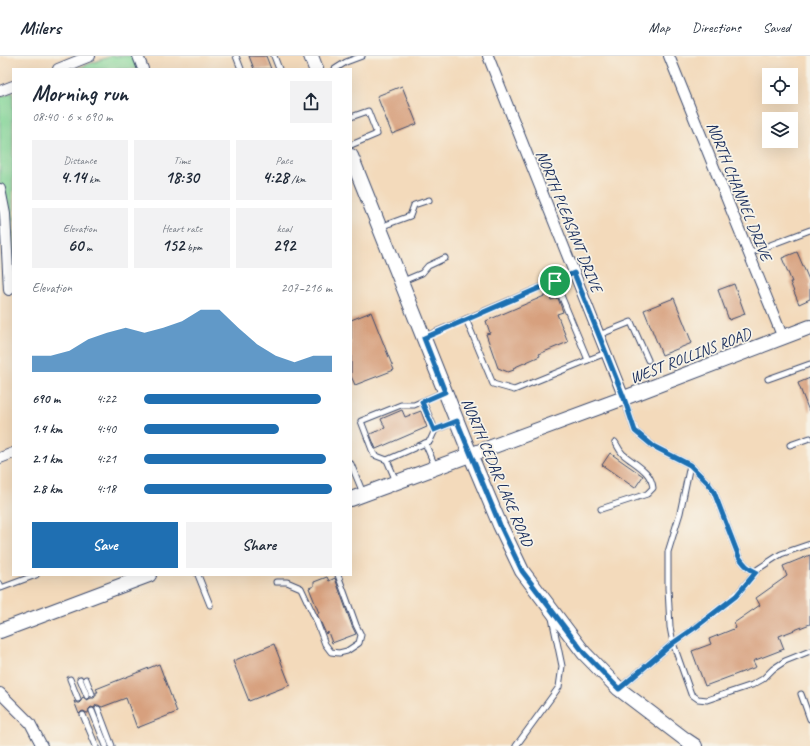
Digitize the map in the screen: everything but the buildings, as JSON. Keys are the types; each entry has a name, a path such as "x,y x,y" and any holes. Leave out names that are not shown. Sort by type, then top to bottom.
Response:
{"main road":[{"path":"311,56 316,68"},
{"name":"NORTH CEDAR LAKE ROAD","path":"352,158 470,454 500,525 522,571 584,653 619,689 695,746"},
{"name":"WEST ROLLINS ROAD","path":"357,496 624,398 810,327"},
{"path":"0,631 122,582 143,576"}],"street":[{"path":"60,68 90,56"},
{"path":"138,56 143,68"},
{"name":"NORTH PLEASANT DRIVE","path":"488,56 624,398"},
{"name":"NORTH CHANNEL DRIVE","path":"669,56 783,338"},
{"path":"0,91 12,86"},
{"path":"0,189 5,214 7,291"},
{"path":"0,458 12,453"},
{"path":"0,693 30,723 42,746"}],"lane":[{"path":"236,56 241,68"},
{"path":"274,56 280,68"},
{"path":"336,68 362,56"},
{"path":"352,117 368,111 377,134 352,145"},
{"path":"380,228 410,216 414,205 429,200"},
{"path":"749,253 810,230"},
{"path":"401,282 422,273 428,266 445,258"},
{"path":"424,338 574,273"},
{"path":"555,281 588,360"},
{"path":"466,319 493,384 514,390 606,353"},
{"path":"599,335 631,322 648,360"},
{"path":"768,379 810,364"},
{"path":"422,402 434,430 430,441 387,460 374,455 361,421 401,405 414,405 445,392"},
{"path":"624,398 635,431 653,446 690,465 708,483 714,492 739,557 745,565 756,572"},
{"path":"434,430 457,421"},
{"path":"790,445 810,438"},
{"path":"601,509 648,494 652,488 652,482 649,476 623,454 615,442"},
{"path":"425,443 435,467"},
{"path":"387,460 396,482"},
{"path":"690,465 680,513 668,552 668,588 670,627 673,643 692,694 698,699 707,700 752,685 763,679 773,668 785,661 810,651"},
{"path":"352,469 357,496"},
{"path":"619,689 673,643 736,596 758,569 781,554 810,544"},
{"path":"0,584 2,588 33,576"},
{"path":"198,576 210,605"},
{"path":"276,582 287,582 301,588 325,644 331,652 339,653 347,652 359,643 361,635 338,576"},
{"path":"516,746 558,687 562,666 551,609"},
{"path":"70,679 78,699"},
{"path":"80,679 89,695 86,679"},
{"path":"801,694 810,719"},
{"path":"98,709 112,746"},
{"path":"92,711 106,746"},
{"path":"84,715 96,746"}],"green space":[{"path":"111,56 138,56 143,68 79,68"},
{"path":"12,92 12,258 0,198 0,97"}],"route":[{"path":"574,273 624,398 635,431 653,446 690,465 708,483 714,492 739,557 745,565 756,572 736,596 673,643 619,689 584,653 522,571 500,525 457,421 434,430 422,402 445,392 424,338 555,281 574,273"}]}
